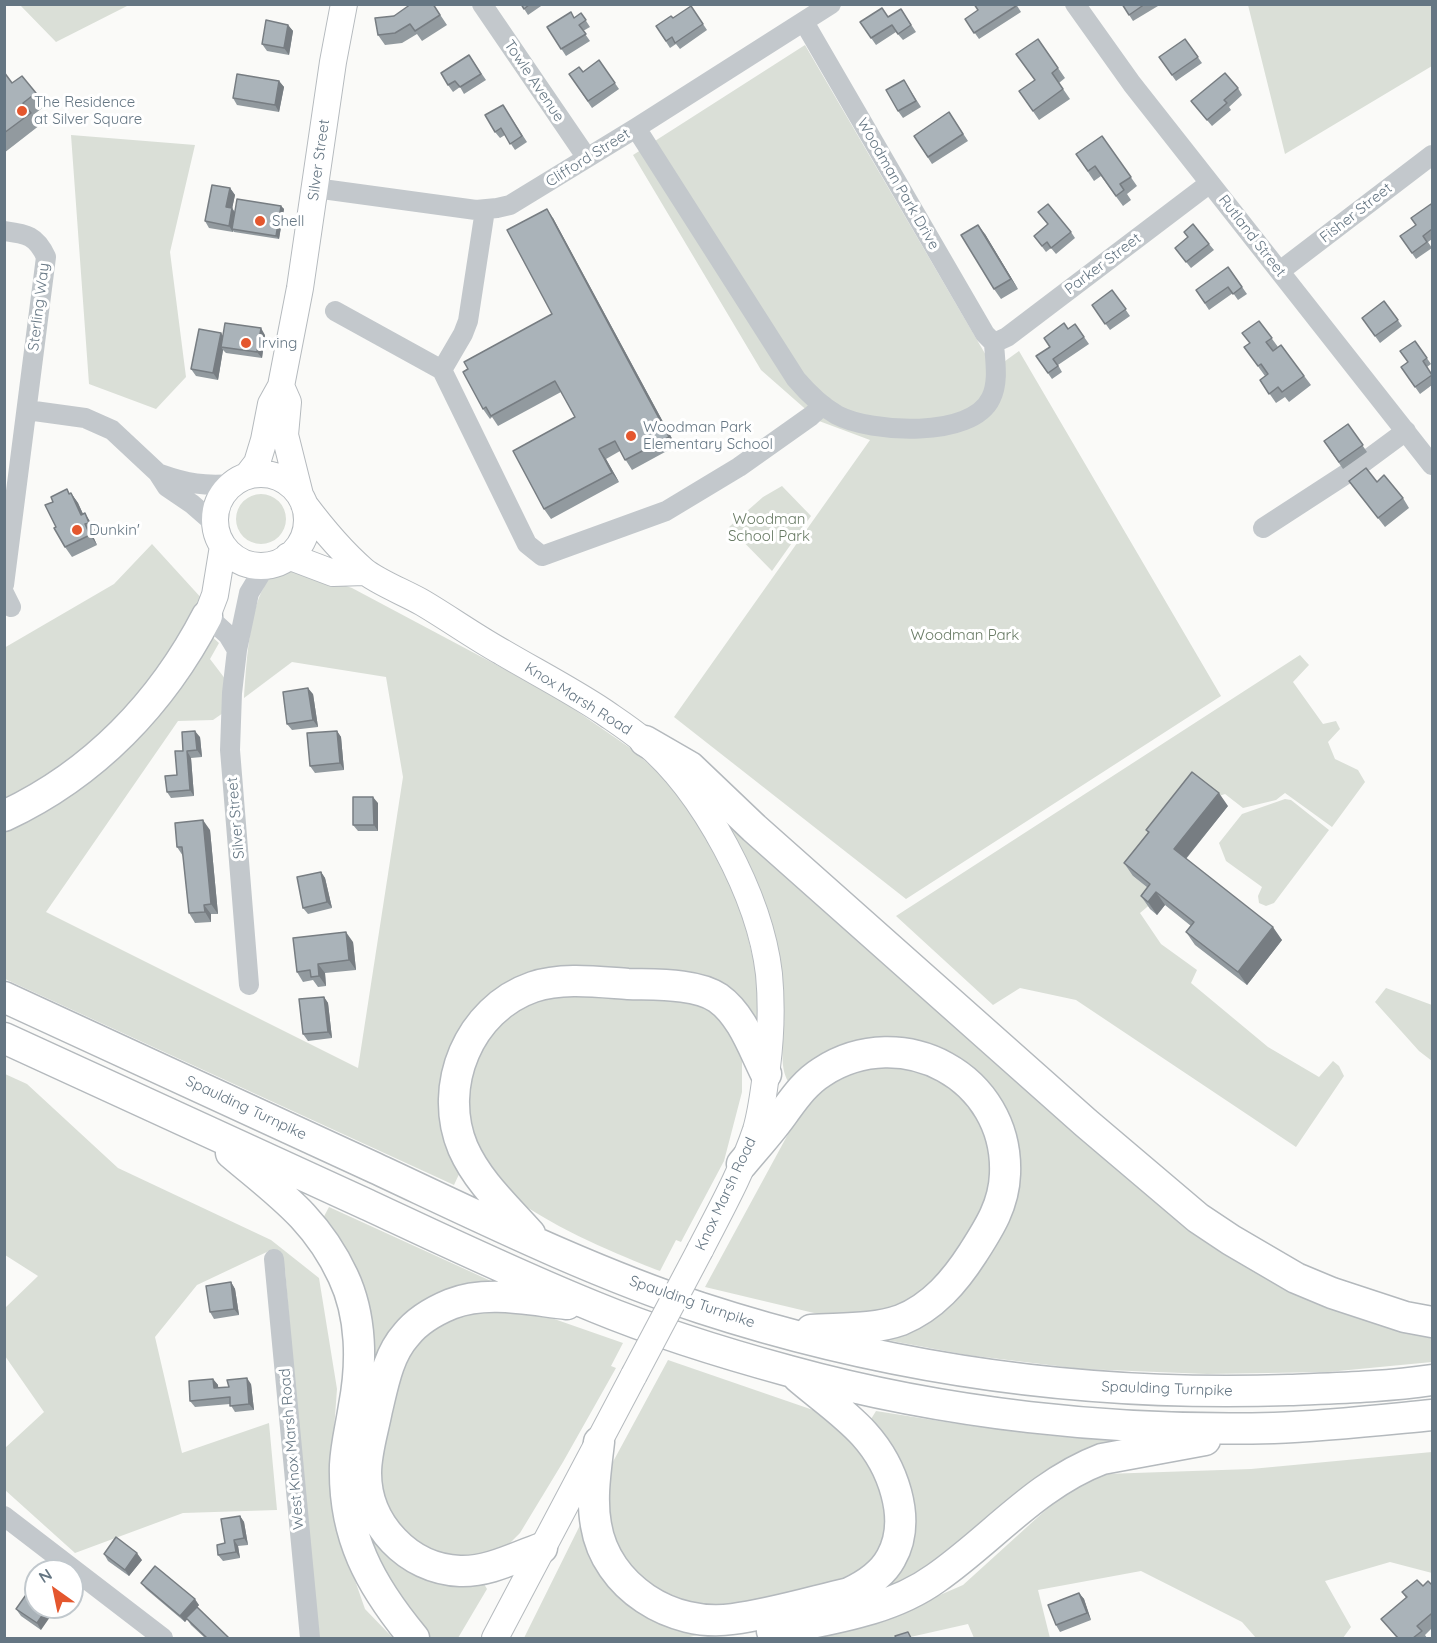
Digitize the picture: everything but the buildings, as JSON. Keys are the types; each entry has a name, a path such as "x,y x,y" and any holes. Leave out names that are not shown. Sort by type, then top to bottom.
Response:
{"highway":[{"path":"4,816 47,793 72,776 118,738 140,716 171,677 207,616"},
{"path":"645,741 690,767 754,828 1086,1123 1198,1218 1296,1278 1332,1293 1405,1317 1432,1322"},
{"path":"538,1243 482,1181 473,1167 462,1146 454,1107 456,1078 462,1055 491,1011 504,1001 535,986 562,982 690,988 716,996 733,1011 766,1074"},
{"name":"Spaulding Turnpike","path":"4,997 538,1243 702,1308 781,1331 914,1363 978,1374 1094,1387 1242,1392 1357,1388 1432,1380"},
{"path":"4,1038 597,1308 689,1342 791,1372 898,1396 1037,1418 1124,1425 1276,1428"},
{"path":"742,1164 785,1112 796,1095 820,1073 849,1058 882,1052 915,1054 960,1076 982,1099 998,1127 1002,1143 1005,1158 1003,1191 992,1222 968,1261 935,1300 911,1315 872,1327 781,1331"},
{"path":"200,1128 304,1216 320,1234 344,1278 353,1303 359,1356 357,1389 345,1464 346,1497 360,1555 374,1585 414,1638"},
{"path":"542,1548 487,1568 459,1571 431,1565 406,1552 396,1543 379,1522 371,1504 367,1484 367,1458 380,1399 393,1355 405,1335 433,1313 451,1304 476,1297 497,1297 597,1308"},
{"path":"599,1442 595,1490 596,1526 608,1557 617,1571 646,1601 669,1613 685,1617 732,1620 849,1593 866,1585 878,1575 891,1558 898,1538 900,1517 896,1488 885,1463 865,1435 791,1372"},
{"path":"740,1638 877,1607 908,1594 935,1579 1055,1482 1102,1459 1276,1428 1432,1415"}],"main road":[{"name":"Silver Street","path":"240,480 257,463 271,404 280,386 300,288 333,62 344,4"},
{"name":"Silver Street","path":"280,386 288,402 285,435 302,500"},
{"path":"207,616 215,595 219,502 225,492 240,480 262,474 277,476 290,484 302,500 307,527 297,548 277,561 247,563 238,559 219,535"},
{"name":"Knox Marsh Road","path":"302,500 322,528 365,572 421,602 556,682 645,741 677,775 704,811 725,846 743,882 757,922 769,971 771,1029 766,1074 756,1128 742,1164 700,1250 495,1638"},
{"name":"Knox Marsh Road","path":"277,561 333,573 365,572"}],"street":[{"name":"Towle Avenue","path":"482,4 587,158"},
{"name":"Clifford Street","path":"315,188 485,210 497,208 521,199 636,129 831,4"},
{"name":"Rutland Street","path":"1075,4 1132,84 1432,465"},
{"name":"Woodman Park Drive","path":"804,22 985,334 994,343"},
{"path":"636,129 796,379 810,395 836,415 868,426 885,428 947,426 960,423 983,410 991,399 995,387 994,343"},
{"name":"Fisher Street","path":"1280,271 1432,154"},
{"name":"Parker Street","path":"994,343 1007,337 1210,183"},
{"path":"442,370 468,321 485,210"},
{"name":"Sterling Way","path":"4,231 25,234 34,239 46,257 4,585"},
{"path":"335,311 442,370 527,544 542,556 666,512 739,467 812,416 823,405"},
{"path":"27,410 85,418 99,423 122,438 158,473 167,487 192,504 219,535"},
{"path":"1263,528 1360,465 1406,431"},
{"path":"158,473 184,483 207,486 240,480"},
{"name":"Silver Street","path":"249,985 230,750 232,693 237,650 249,593 277,561"},
{"path":"207,616 228,635 237,650"},
{"name":"West Knox Marsh Road","path":"274,1259 310,1638"},
{"path":"4,1516 163,1638"}],"green space":[{"path":"20,5 129,5 56,42"},
{"path":"1248,5 1432,5 1432,66 1285,154"},
{"name":"Woodman Park","path":"805,45 994,369 1019,351 1221,696 906,899 674,717 870,440 819,421 761,370 633,155"},
{"path":"71,135 195,145 170,252 186,377 156,409 89,384"},
{"name":"Woodman School Park","path":"782,486 811,516 772,571 729,527 763,497"},
{"path":"261,494 279,501 286,519 279,537 261,544 243,537 236,519 243,501"},
{"path":"152,544 204,601 152,681 102,737 25,794 5,803 4,648 114,584"},
{"path":"280,569 300,570 352,588 508,671 565,703 633,750 671,784 719,852 742,913 757,975 761,1033 747,1016 558,972 475,1013 460,1172 454,1185 5,979 5,825 209,634 219,643 210,659 226,680 223,713 213,720 178,721 46,912 358,1068 403,777 386,677 292,662 244,698 252,625 264,587 259,584 269,574"},
{"path":"1300,655 1309,665 1293,682 1323,724 1336,721 1340,729 1328,742 1335,759 1358,770 1365,782 1332,827 1285,793 1276,800 1243,808 1225,794 1216,797 1133,876 1159,897 1140,913 1161,944 1197,970 1191,983 1268,1047 1319,1077 1333,1061 1339,1066 1344,1076 1296,1147 1076,1000 1020,988 993,1005 896,916"},
{"path":"1285,799 1291,800 1329,830 1274,903 1266,906 1259,903 1258,896 1262,887 1226,861 1219,843 1242,814"},
{"path":"723,817 1154,1192 1432,1331 1432,1362 1328,1372 1207,1374 1082,1369 967,1355 881,1339 912,1321 1013,1169 933,1051 793,1088 788,1081 783,1064 782,988 768,912 750,865"},
{"path":"1386,988 1432,1005 1432,1061 1419,1051 1375,1002"},
{"path":"550,992 688,995 719,1014 742,1055 742,1092 724,1161 681,1242 676,1240 660,1271 591,1242 541,1216 499,1186 482,1164 461,1091 492,1023"},
{"path":"862,1062 945,1076 983,1121 993,1181 962,1256 908,1307 835,1318 705,1287 806,1101"},
{"path":"5,1074 27,1084 118,1168 271,1240 319,1278 337,1389 332,1457 343,1546 365,1609 393,1638 316,1638 285,1270 271,1250 197,1285 155,1337 182,1453 269,1423 277,1510 183,1513 75,1553 5,1490 5,1448 44,1412 5,1356 5,1308 38,1276 5,1255"},
{"path":"329,1207 491,1281 489,1289 409,1318 366,1514 364,1380 321,1222"},
{"path":"517,1306 623,1343 611,1366 616,1368 520,1533 505,1548 476,1562 411,1546 375,1489 391,1373 437,1314"},
{"path":"668,1360 816,1411 866,1452 891,1513 878,1556 855,1577 734,1608 688,1605 647,1586 609,1539 608,1471"},
{"path":"876,1411 996,1429 1117,1441 1118,1446 888,1591 685,1638 524,1638 589,1507 657,1611 847,1598 901,1551 868,1424"},
{"path":"1432,1452 1432,1573 1390,1562 1325,1581 1351,1627 1343,1638 1256,1638 1242,1622 1141,1571 1038,1590 1050,1638 974,1638 968,1624 906,1638 808,1638 880,1621 963,1585 1060,1497 1105,1474 1251,1469"},
{"path":"366,1515 480,1577 487,1589 458,1638 423,1638 367,1558"}],"place":[{"name":"The Residence at Silver Square","path":"22,111"},
{"name":"Shell","path":"260,221"},
{"name":"Irving","path":"246,343"},
{"name":"Woodman Park Elementary School","path":"631,436"},
{"name":"Dunkin'","path":"77,530"}]}
